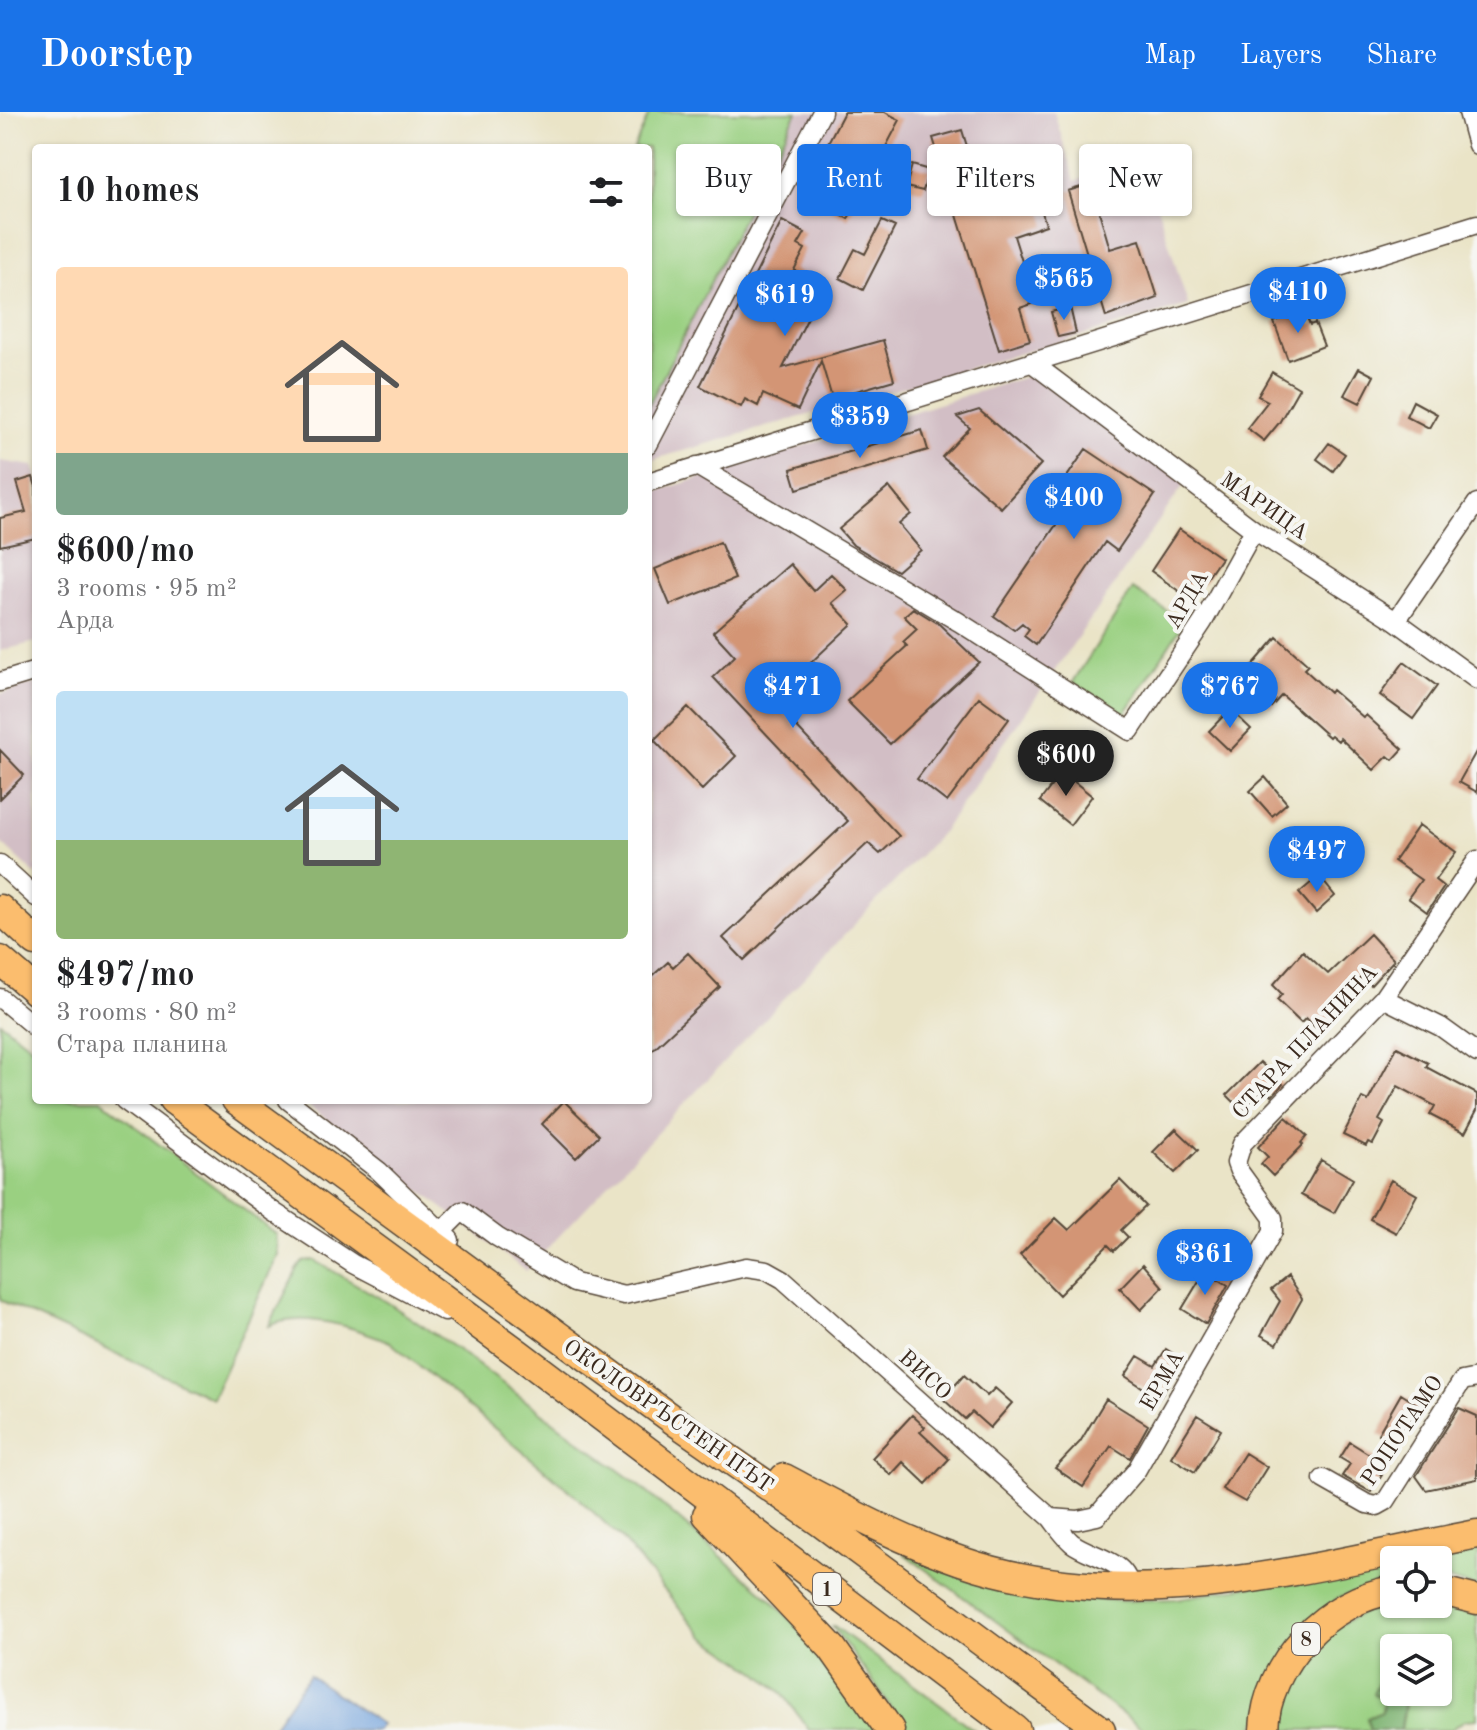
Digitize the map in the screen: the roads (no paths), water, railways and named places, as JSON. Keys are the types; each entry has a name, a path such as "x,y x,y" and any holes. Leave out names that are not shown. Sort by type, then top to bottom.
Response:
{"highway":[{"path":"0,909 32,938"},
{"path":"0,960 32,988"},
{"name":"ОКОЛОВРЪСТЕН ПЪТ","path":"178,1104 519,1354 1016,1730"},
{"name":"ОКОЛОВРЪСТЕН ПЪТ","path":"241,1104 676,1422 820,1522 1101,1730"},
{"path":"676,1422 843,1509 960,1561 1028,1579 1130,1590 1177,1587 1258,1577 1477,1534"},
{"path":"640,1445 832,1648 890,1730"},
{"name":"8","path":"1264,1730 1273,1688 1287,1660 1313,1630 1332,1615 1358,1601 1380,1594"},
{"path":"1452,1594 1477,1600"}],"street":[{"path":"652,437 822,112"},
{"path":"1468,112 1477,145"},
{"path":"652,481 1477,224"},
{"name":"МАРИЦА","path":"1031,362 1254,530 1396,621 1477,680"},
{"name":"АРДА","path":"697,466 959,622 1130,731 1203,622 1254,530"},
{"path":"1396,621 1477,503"},
{"path":"0,682 32,672"},
{"name":"СТАРА ПЛАНИНА","path":"1273,1218 1239,1171 1237,1154 1242,1144 1383,998 1477,860"},
{"path":"0,864 32,893"},
{"path":"0,998 32,1025"},
{"path":"1383,998 1441,1027 1477,1053"},
{"name":"ОКОЛОВРЪСТЕН ПЪТ","path":"129,1104 274,1212 353,1264 519,1354"},
{"path":"293,1104 379,1171 534,1318"},
{"name":"ВИСО","path":"442,1231 462,1211 497,1237 574,1283 624,1295 746,1267 767,1270 783,1279 1051,1518 1075,1545 1114,1563 1127,1575 1130,1590"},
{"name":"ЕРМА","path":"1051,1518 1078,1520 1097,1516 1136,1471 1273,1231 1273,1218"},
{"name":"РОПОТАМО","path":"1323,1479 1367,1504 1377,1506 1386,1501 1462,1381 1477,1378"}],"water":[{"path":"309,1675 381,1724 377,1730 271,1730"}]}
